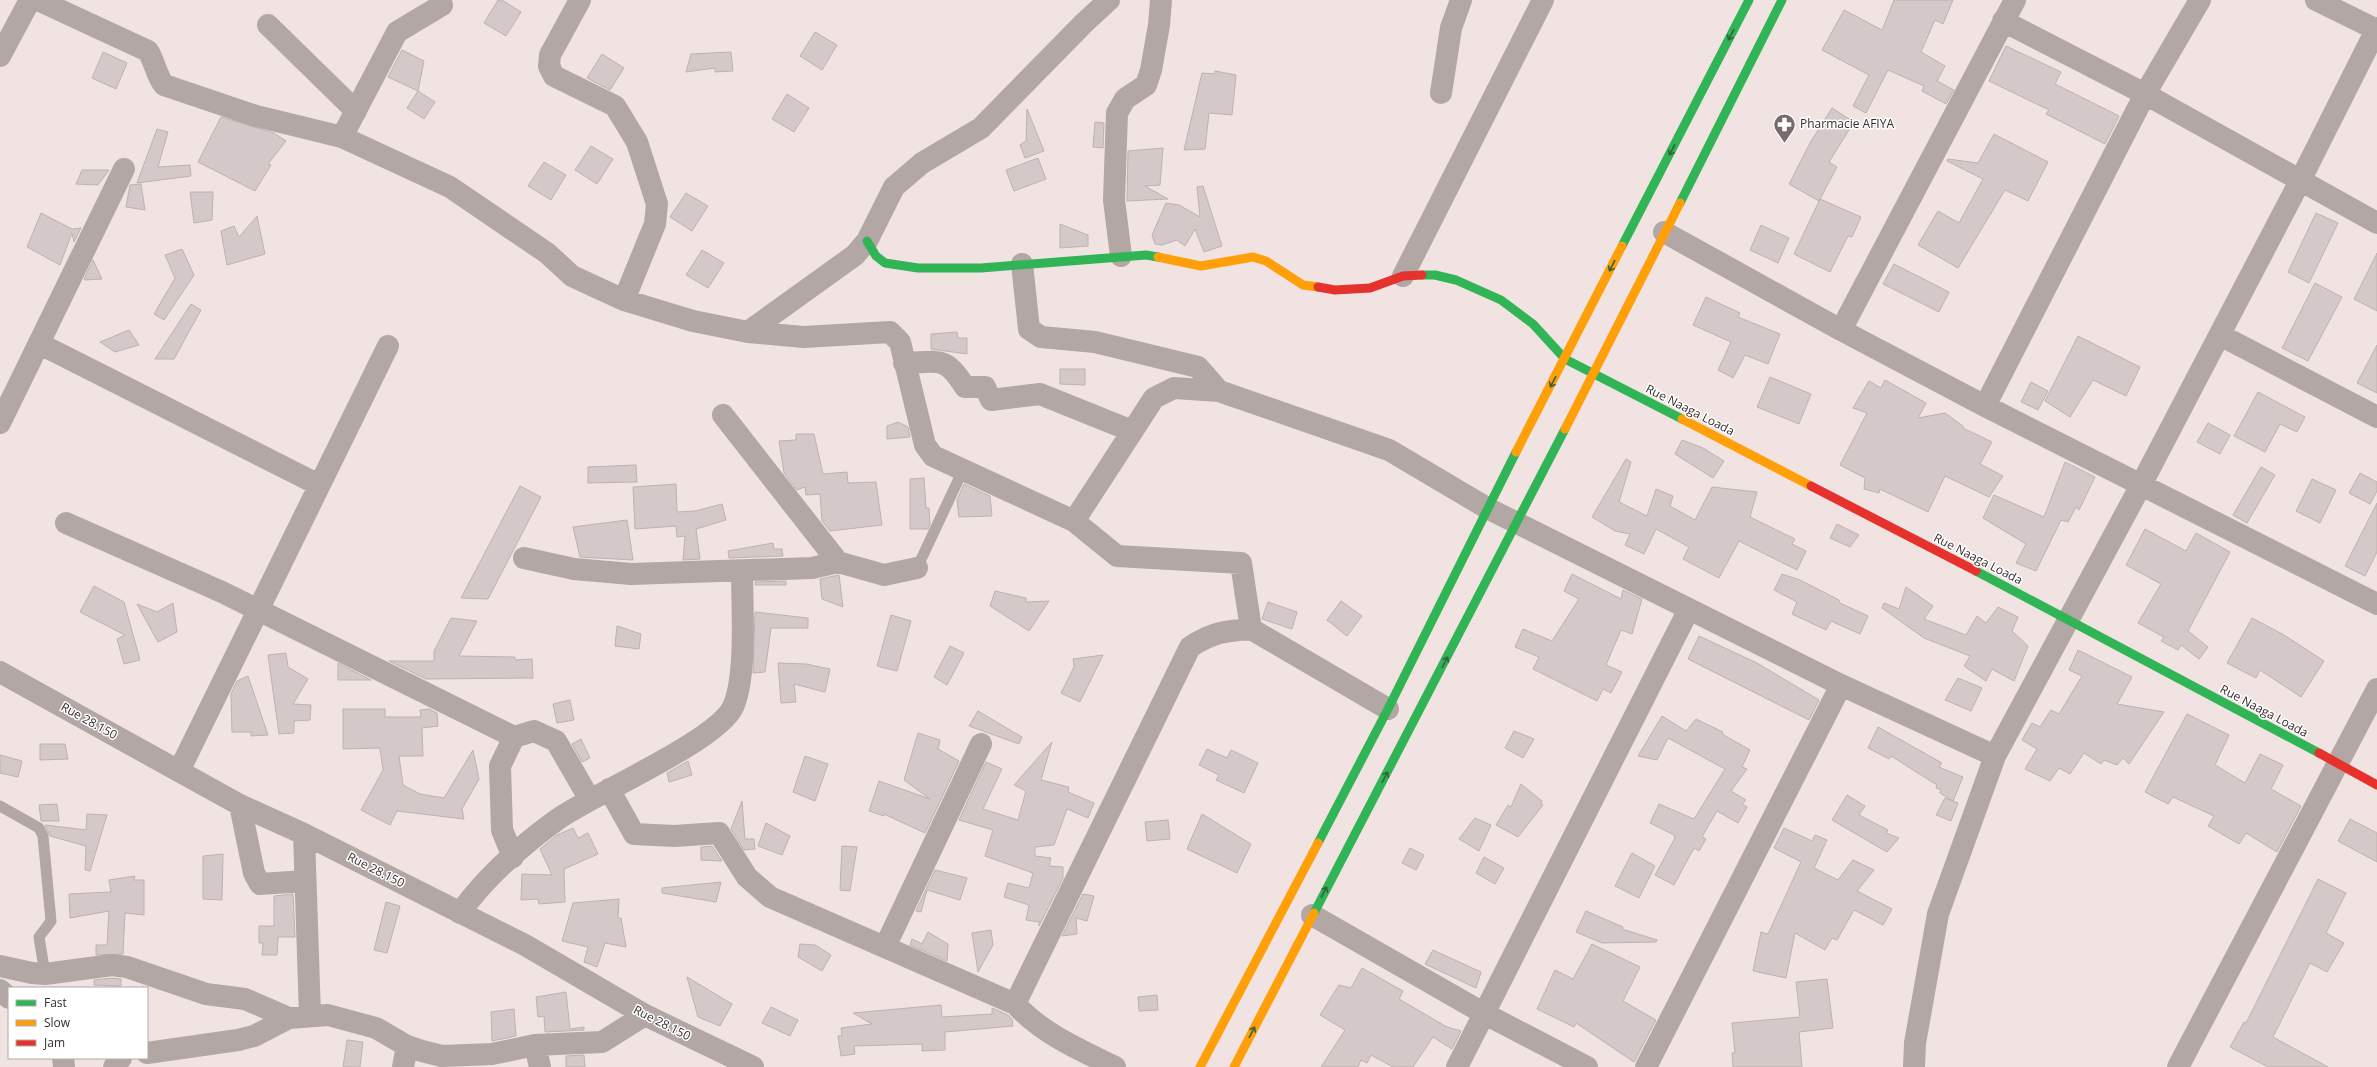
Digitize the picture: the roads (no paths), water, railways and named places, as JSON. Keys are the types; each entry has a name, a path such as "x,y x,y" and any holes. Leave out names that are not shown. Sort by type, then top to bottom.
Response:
{"main road":[{"path":"1200,1067 1388,709 1488,508 1749,0"},
{"path":"1234,1067 1518,522 1592,373 1782,0"},
{"name":"Rue Naaga Loada","path":"867,241 876,256 891,266 981,268 1146,255 1201,266 1253,257 1266,261 1303,285 1335,290 1370,288 1403,276 1435,275 1456,280 1501,300 1538,330 1565,359 2069,619 2377,785"}],"street":[{"path":"0,56 30,0"},
{"path":"38,0 148,51 153,59 158,78 164,85 256,116 342,137 450,187 547,253 572,276 624,300 693,322 748,332 804,337 890,332 900,342 925,445 933,456 1074,521 1117,556 1241,563 1251,629"},
{"path":"580,0 550,56 549,66 554,76 615,106 637,142 656,204 655,224 624,300"},
{"path":"748,332 855,255 867,241 894,187 922,163 981,128 1084,23 1109,0"},
{"path":"1121,256 1114,200 1114,163 1117,113 1125,99 1146,85 1151,70 1161,0"},
{"path":"1440,93 1451,28 1461,0"},
{"path":"1403,276 1543,0"},
{"path":"1841,330 2015,0"},
{"path":"1985,406 2145,94 2200,0"},
{"path":"1914,1067 1915,1043 1938,914 1995,756 2220,335 2377,29 2316,0"},
{"path":"342,137 397,32 442,5"},
{"path":"2003,21 2145,94 2377,223"},
{"path":"268,25 356,111"},
{"path":"0,423 40,344 124,169"},
{"path":"1664,232 1841,330 1985,406 2377,604"},
{"path":"1022,264 1029,329 1041,337 1095,342 1198,367 1219,391"},
{"path":"2220,335 2377,417"},
{"path":"40,344 319,485"},
{"path":"179,771 388,346"},
{"path":"904,363 943,362 954,369 965,387 985,387 991,400 1040,394 1132,431"},
{"path":"1074,521 1154,398 1174,388 1219,391 1389,450 1488,508 1841,685 1995,756"},
{"path":"723,415 838,562"},
{"path":"66,523 258,610 514,737 534,731 556,741 590,800"},
{"path":"524,558 574,569 631,574 812,568 838,562 884,575 917,568"},
{"path":"460,913 488,878 559,819 697,740 726,719 733,707 740,684 742,571"},
{"path":"1457,1067 1689,609"},
{"path":"1015,1004 1190,647 1206,636 1221,631 1251,629 1388,709"},
{"name":"Rue 28.150","path":"0,672 240,805 304,834 525,945 645,1015 753,1067"},
{"path":"1646,1067 1841,685"},
{"path":"2178,1067 2339,765 2377,689"},
{"path":"513,856 502,830 500,766 514,737"},
{"path":"885,947 981,744"},
{"path":"609,789 634,834 674,836 719,833 747,877 770,897 1015,1004 1031,1021 1053,1037 1115,1067"},
{"path":"240,805 254,874 260,884 305,881"},
{"path":"304,834 310,1016"},
{"path":"1312,915 1485,1014 1587,1067"},
{"path":"0,966 32,973 46,981 112,965 127,967 206,994 245,999 289,1018"},
{"path":"0,990 8,997"},
{"path":"148,1052 238,1040 254,1036 289,1018 328,1015 376,1028 405,1057 492,1054 535,1045 602,1042 645,1015"},
{"path":"535,1045 540,1067"},
{"path":"114,1067 120,1059"}],"lane":[{"path":"917,568 963,470"},
{"path":"0,806 39,828 43,836 51,921 39,937 46,981"}],"place":[{"name":"Pharmacie AFIYA","path":"1784,144"}]}
